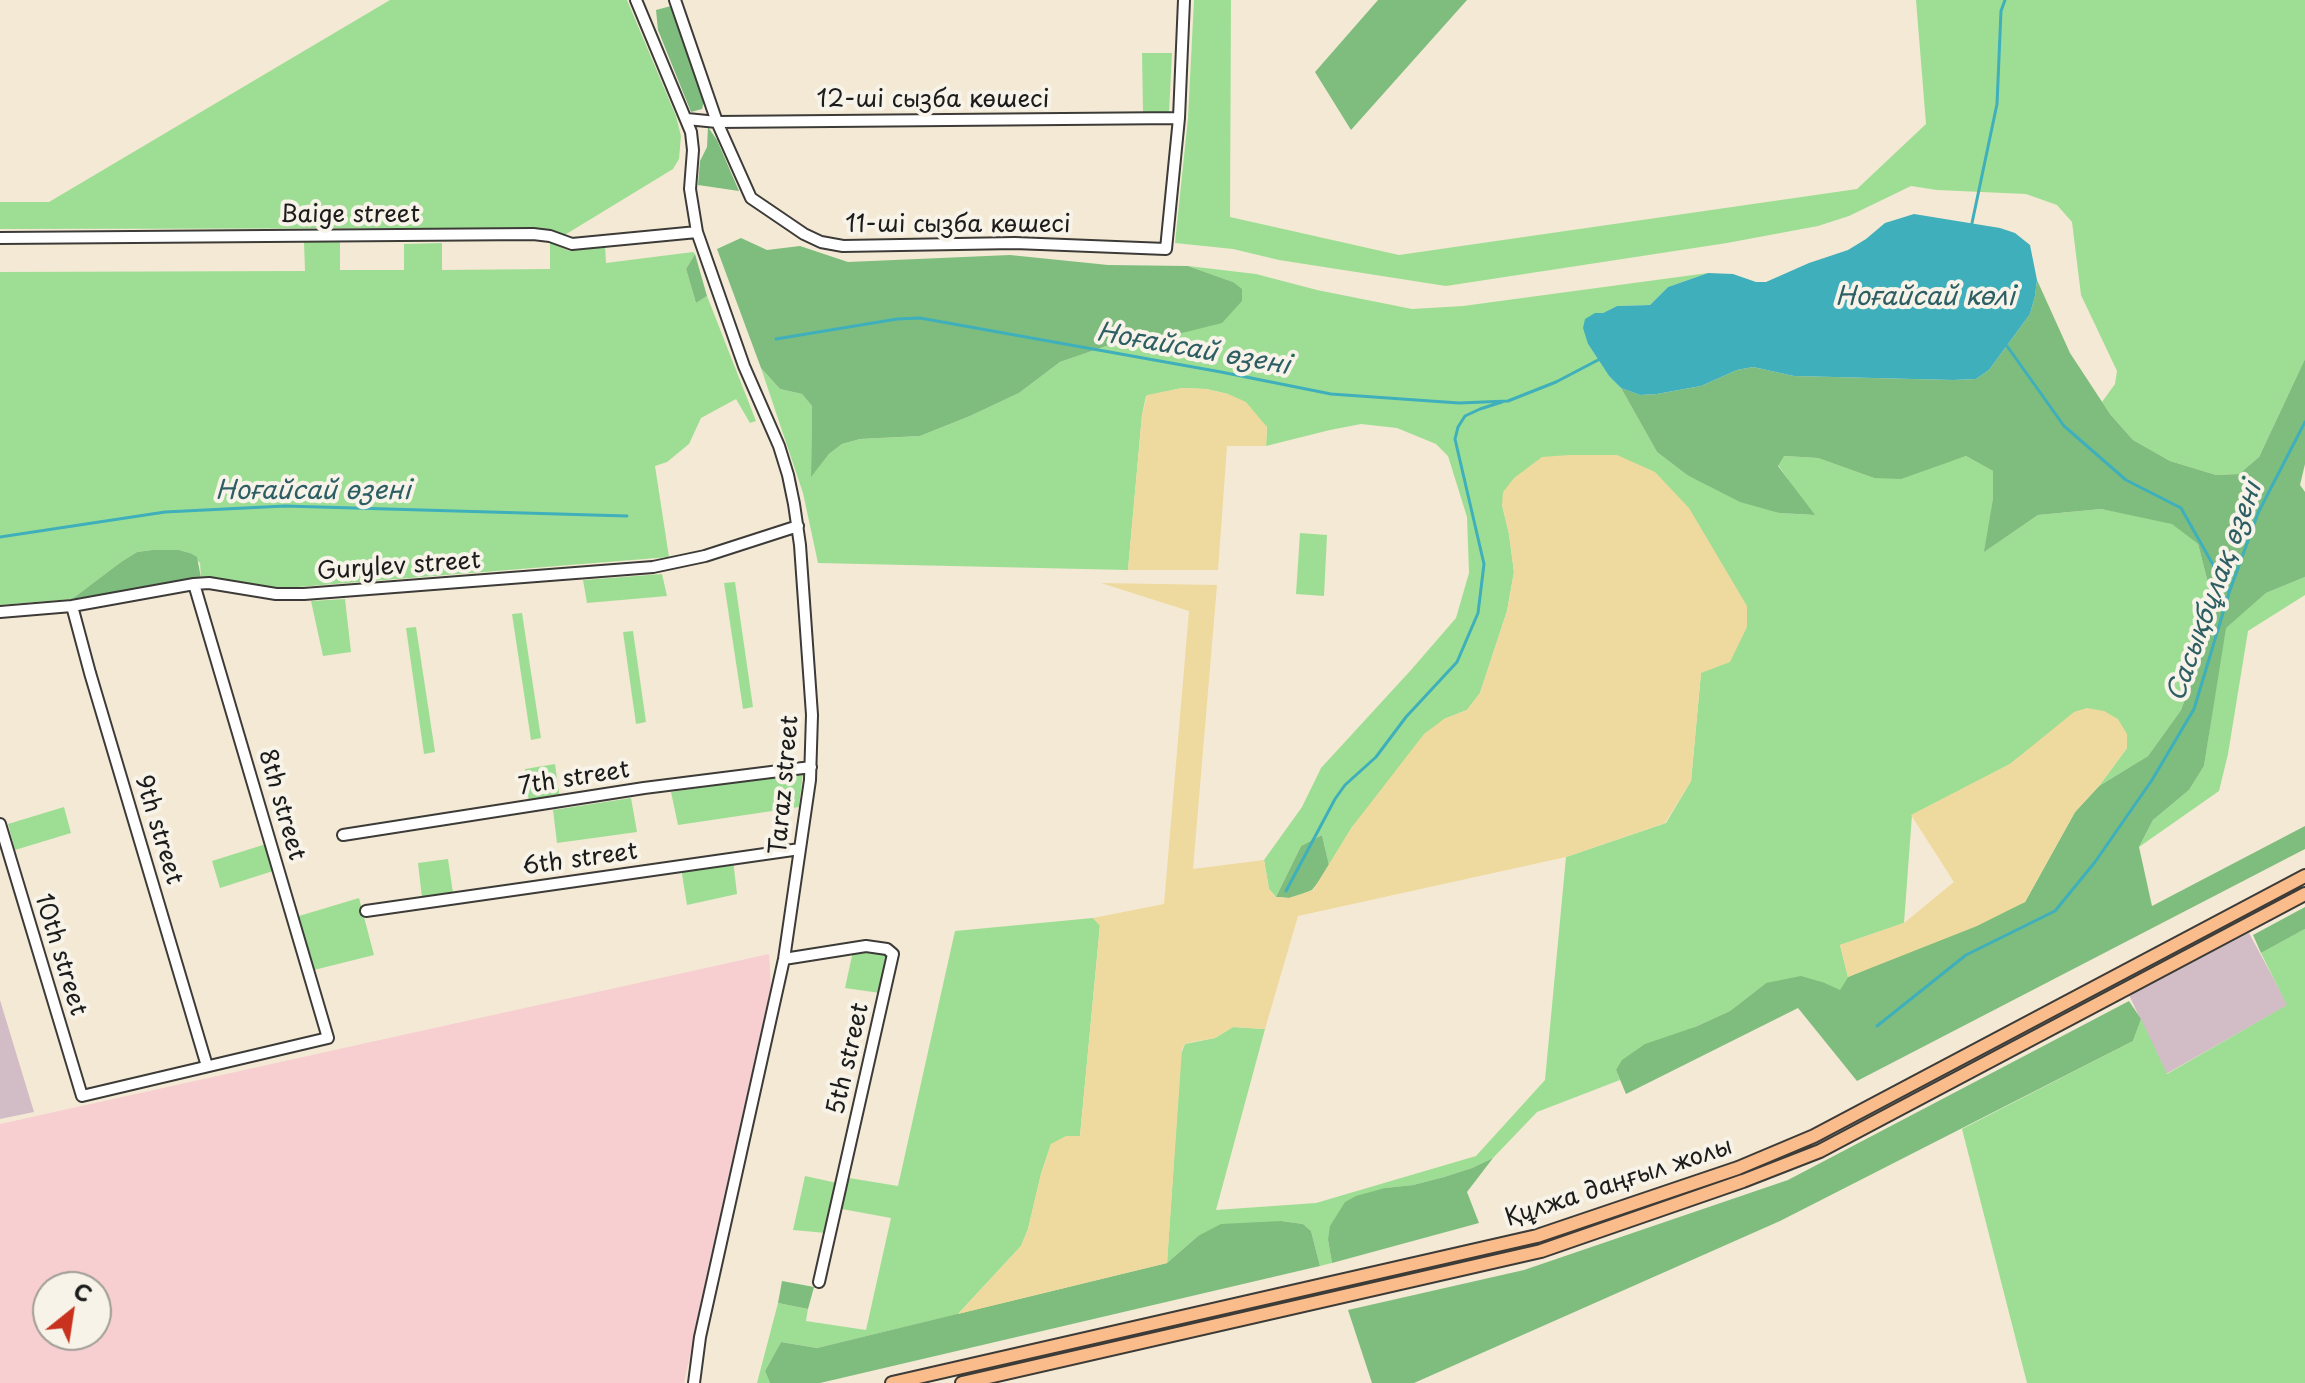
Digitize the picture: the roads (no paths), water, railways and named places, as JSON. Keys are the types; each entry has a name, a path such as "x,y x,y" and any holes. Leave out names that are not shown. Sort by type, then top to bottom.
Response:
{"main road":[{"name":"Құлжа даңғыл жолы","path":"892,1383 1537,1236 1738,1168 1814,1136 2305,876"},
{"name":"Құлжа даңғыл жолы","path":"962,1383 1541,1251 1743,1181 1820,1151 2305,894"}],"street":[{"name":"Taraz street","path":"636,0 687,119 693,141 690,189 697,232 744,366 779,446 791,489 798,526 812,701 811,767 784,959 700,1337 694,1383"},
{"name":"11-ші сызба көшесі","path":"675,0 717,122 751,198 821,242 843,246 1015,243 1166,249 1179,118"},
{"path":"1179,118 1184,0"},
{"name":"12-ші сызба көшесі","path":"687,119 717,122 1179,118"},
{"name":"Baige street","path":"0,238 533,234 572,244 697,232"},
{"name":"Gurylev street","path":"0,612 72,606 194,584 209,583 276,594 304,594 653,567 705,556 798,526"},
{"name":"8th street","path":"194,584 328,1038 207,1066"},
{"name":"9th street","path":"72,606 207,1066"},
{"name":"7th street","path":"343,835 644,788 811,767"},
{"name":"10th street","path":"0,824 82,1096 207,1066"},
{"name":"6th street","path":"366,911 800,849"},
{"name":"5th street","path":"784,959 859,946 887,949 893,954 819,1282"}],"water":[{"name":"Ноғайсай көлі","path":"1914,214 2000,228 2015,233 2030,245 2037,280 2030,314 1989,370 1976,379 1794,376 1753,367 1737,370 1701,386 1640,395 1621,388 1609,376 1588,344 1583,328 1585,319 1595,313 1603,313 1617,306 1650,305 1668,287 1708,273 1733,274 1766,282 1848,250 1885,223"}],"waterway":[{"name":"Ноғайсай өзені","path":"1972,223 1997,104 2001,11 2005,0"},
{"name":"Ноғайсай өзені","path":"776,339 920,318 1331,394 1459,403 1508,401 1556,382 1598,360"},
{"path":"2007,346 2064,426 2126,480 2181,508 2229,593"},
{"path":"1286,891 1345,785 1376,757 1406,717 1457,662 1478,613 1484,564 1455,439 1465,416 1502,402"},
{"name":"Сасықбұлақ өзені","path":"1877,1026 1966,955 2055,911 2095,862 2152,780 2194,709 2229,593 2258,513 2305,422"},
{"name":"Ноғайсай өзені","path":"0,537 165,512 285,506 627,516"}]}
